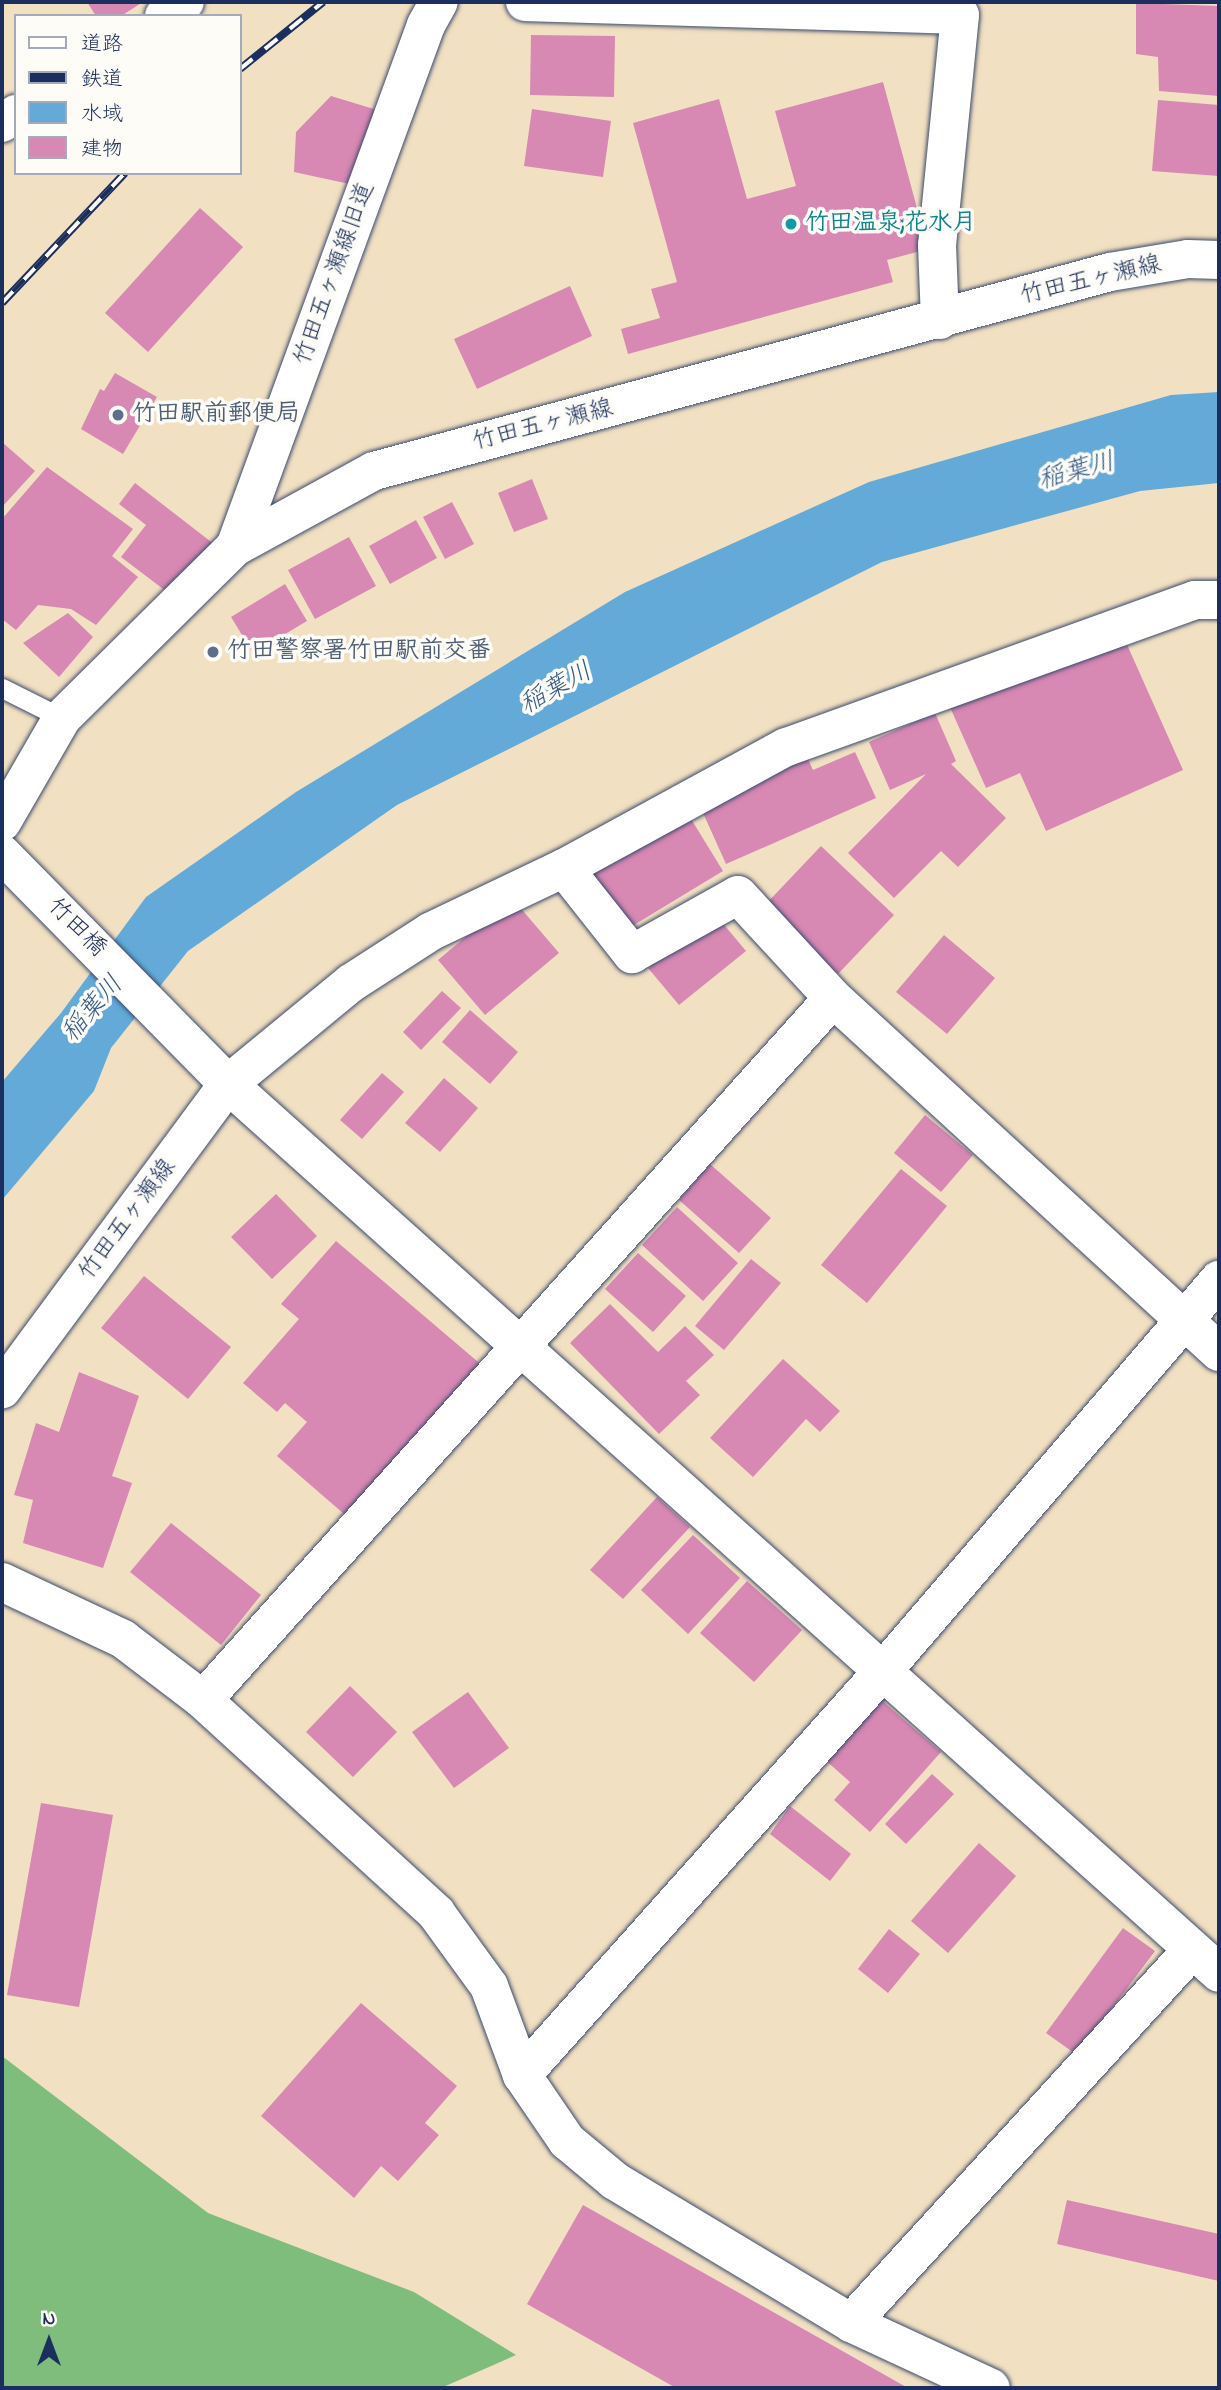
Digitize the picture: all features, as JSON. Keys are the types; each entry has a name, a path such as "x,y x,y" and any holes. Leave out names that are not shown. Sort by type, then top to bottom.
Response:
{"street":[{"path":"167,14 185,2"},
{"name":"竹田五ヶ瀬線旧道","path":"235,547 426,25 439,2"},
{"path":"525,2 893,7 960,15 937,245 940,320"},
{"name":"竹田五ヶ瀬線","path":"2,822 62,719 235,547 373,471 1110,272 1188,259 1219,260"},
{"name":"竹田五ヶ瀬線","path":"2,1389 228,1084 351,982 430,932 564,868 786,747 1195,600 1219,600"},
{"name":"竹田橋","path":"2,854 201,1052 228,1084"},
{"path":"564,868 632,954 738,895 833,998 1219,1352"},
{"path":"203,1700 833,998"},
{"path":"228,1084 883,1671 1209,1958 851,2323"},
{"path":"522,2075 883,1671 1219,1280"},
{"path":"2,1582 123,1639 203,1700 436,1913 489,1986 522,2075 567,2141 615,2182 941,2378 991,2388"}],"lane":[{"path":"2,688 62,719"}],"green space":[{"path":"2,2056 208,2213 414,2292 516,2355 441,2388 2,2388"}],"water":[{"name":"稲葉川","path":"1219,392 1219,483 1140,491 882,562 397,805 188,951 111,1048 94,1091 2,1200 2,1082 61,1013 146,897 296,792 625,592 869,482 1171,395"}],"building":[{"path":"87,2 143,2 124,14 95,14"},
{"path":"1136,3 1219,6 1219,96 1159,91 1158,57 1136,54"},
{"path":"531,35 615,36 614,97 530,95"},
{"name":"竹田温泉;花水月","path":"883,82 928,249 887,260 893,282 628,354 621,329 660,318 651,289 677,282 633,123 719,99 747,199 796,186 775,111"},
{"path":"331,96 387,113 368,188 294,172 296,132"},
{"path":"1158,100 1219,105 1219,176 1152,171"},
{"path":"532,109 611,121 603,177 524,166"},
{"path":"200,208 243,247 148,352 105,313"},
{"path":"570,286 592,336 477,389 454,339"},
{"name":"竹田駅前郵便局","path":"115,373 157,397 123,454 81,429 100,389 104,391"},
{"path":"2,442 35,471 2,507"},
{"path":"47,467 133,529 112,556 138,577 96,625 71,609 38,605 16,630 2,619 2,519"},
{"path":"532,479 548,519 514,532 498,493"},
{"path":"135,483 219,548 179,601 121,557 146,525 119,504"},
{"path":"452,502 474,544 445,559 423,517"},
{"path":"416,520 437,558 390,584 369,546"},
{"path":"349,537 376,586 315,619 288,570"},
{"path":"285,584 307,621 253,653 231,617"},
{"path":"68,613 93,637 59,677 23,643"},
{"path":"1120,629 1183,770 1046,831 1020,773 986,788 949,705"},
{"path":"935,713 956,761 951,764 1006,818 958,867 941,851 894,898 848,853 926,774 890,790 869,742"},
{"path":"855,752 876,798 726,864 699,804 807,757 813,770"},
{"path":"688,814 723,871 624,931 589,874"},
{"path":"821,846 894,915 838,974 765,905"},
{"path":"512,898 559,953 485,1015 438,960"},
{"path":"715,914 746,951 679,1005 648,968"},
{"path":"944,935 995,978 947,1034 896,992"},
{"path":"442,991 461,1008 421,1050 403,1032"},
{"path":"470,1010 518,1052 490,1084 442,1042"},
{"path":"382,1073 404,1092 362,1139 340,1120"},
{"path":"444,1078 478,1108 440,1152 405,1123"},
{"path":"925,1115 973,1155 941,1192 894,1153"},
{"path":"710,1164 771,1218 739,1253 679,1200"},
{"path":"901,1169 947,1206 867,1303 821,1265"},
{"path":"276,1194 317,1236 272,1279 231,1237"},
{"path":"677,1207 738,1263 703,1301 642,1245"},
{"path":"336,1241 484,1367 351,1520 277,1456 307,1422 285,1403 277,1412 243,1383 299,1319 281,1304"},
{"path":"638,1253 686,1296 653,1332 605,1289"},
{"path":"751,1259 781,1283 724,1350 695,1326"},
{"path":"144,1276 231,1347 188,1399 101,1328"},
{"path":"610,1304 658,1352 685,1326 714,1355 686,1381 700,1395 659,1434 570,1343"},
{"path":"783,1359 840,1411 820,1432 806,1419 753,1477 710,1438"},
{"path":"79,1372 139,1396 112,1476 132,1483 103,1568 23,1543 33,1500 14,1495 36,1423 59,1432"},
{"path":"657,1497 690,1527 623,1599 590,1570"},
{"path":"171,1523 261,1595 221,1645 130,1572"},
{"path":"693,1535 740,1578 688,1634 641,1590"},
{"path":"747,1581 802,1630 754,1682 700,1633"},
{"path":"350,1686 397,1732 353,1777 306,1732"},
{"path":"468,1692 509,1748 454,1788 412,1732"},
{"path":"879,1698 941,1752 870,1832 834,1800 850,1782 824,1759"},
{"path":"932,1774 954,1794 906,1844 885,1824"},
{"path":"41,1803 113,1815 79,2007 7,1995"},
{"path":"790,1806 851,1854 830,1881 770,1834"},
{"path":"979,1843 1016,1876 948,1953 911,1921"},
{"path":"1123,1928 1155,1951 1077,2055 1046,2033"},
{"path":"889,1929 920,1954 888,1993 858,1969"},
{"path":"361,2003 457,2086 425,2123 439,2135 398,2181 381,2166 354,2198 261,2116"},
{"path":"1067,2200 1219,2234 1219,2281 1057,2244"},
{"path":"583,2205 908,2388 676,2388 527,2304"}],"railway":[{"path":"242,67 323,2"},
{"path":"2,303 123,175"}],"place":[{"name":"竹田温泉;花水月","path":"791,224"},
{"name":"竹田駅前郵便局","path":"118,415"},
{"name":"竹田警察署竹田駅前交番","path":"213,652"}]}
